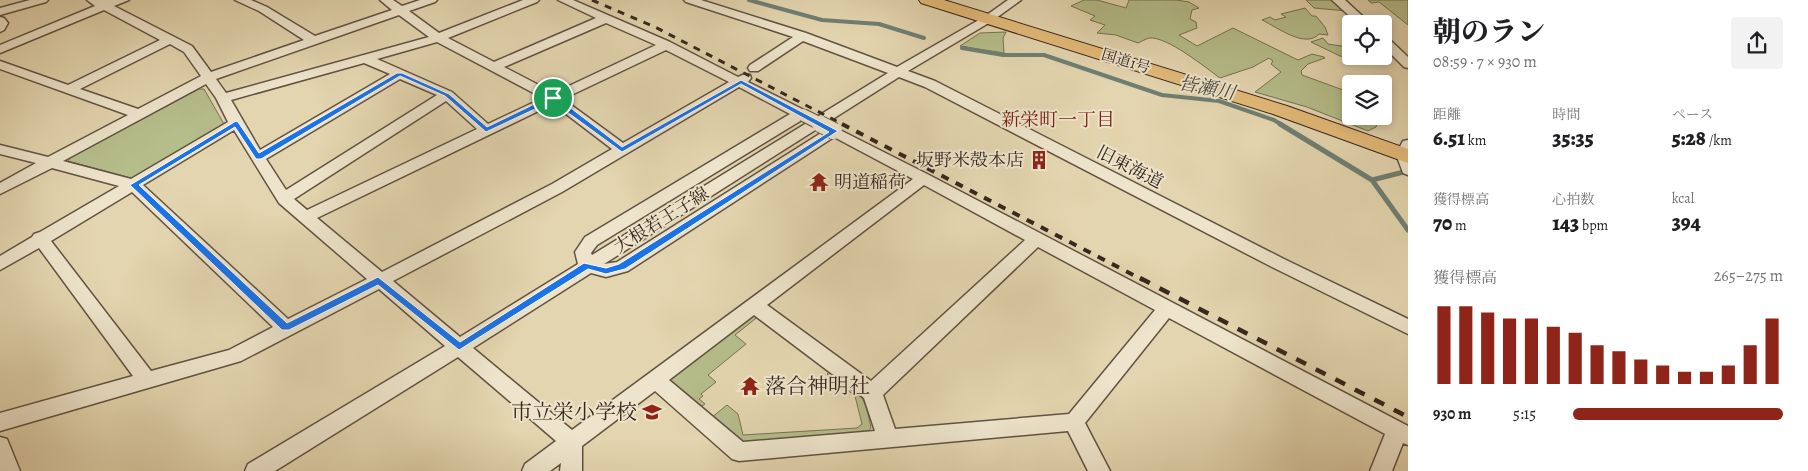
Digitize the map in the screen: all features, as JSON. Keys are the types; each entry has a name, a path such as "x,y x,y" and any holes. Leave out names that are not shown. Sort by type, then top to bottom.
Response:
{"highway":[{"name":"国道1号","path":"927,0 1280,110 1406,157"}],"street":[{"path":"0,12 42,0"},
{"path":"92,0 188,49 223,98 236,123 284,199 572,442 572,471"},
{"path":"0,49 123,0"},
{"path":"240,0 263,9 314,41"},
{"path":"386,0 438,38 553,98 622,150"},
{"path":"0,189 209,77 431,0"},
{"path":"223,98 438,38 533,0"},
{"path":"564,0 666,45 747,76 802,114 1402,433 1381,471"},
{"name":"旧東海道","path":"690,0 802,36 898,72 963,100 1268,258 1408,327"},
{"name":"大根若王子線","path":"256,471 459,347 898,72 988,19 1015,0"},
{"path":"1338,0 1355,15"},
{"path":"494,67 607,18"},
{"path":"0,20 2,23 0,28"},
{"path":"0,422 234,356 557,188 747,76 802,36"},
{"path":"69,89 169,40"},
{"path":"305,217 666,45"},
{"path":"1392,49 1408,64"},
{"path":"364,58 447,95 486,130"},
{"path":"0,64 138,114"},
{"path":"258,157 399,74"},
{"path":"284,199 447,95"},
{"path":"802,114 591,241 583,252 587,266 606,271 622,267 834,131"},
{"path":"0,264 40,238 134,185 236,123"},
{"path":"0,149 134,185 286,328"},
{"path":"533,471 924,178"},
{"path":"40,238 147,380"},
{"path":"872,393 1036,239"},
{"path":"754,305 872,393 888,438"},
{"path":"655,379 739,452 1074,422 1167,308"},
{"path":"1074,422 1099,471"},
{"path":"0,446 9,471"}],"green space":[{"path":"1084,0 1097,0 1126,8 1129,0 1176,0 1189,2 1199,8 1192,10 1190,19 1196,22 1197,28 1179,35 1197,46 1233,28 1298,60 1312,54 1324,57 1308,64 1301,71 1302,75 1342,90 1342,121 1307,107 1255,92 1281,72 1271,64 1273,61 1269,58 1253,67 1220,78 1166,42 1149,38 1138,43 1116,35 1097,33 1105,25 1090,20 1095,16 1071,6"},
{"path":"1306,0 1336,0 1347,11 1314,8"},
{"path":"1368,0 1408,0 1408,25 1379,2 1371,3"},
{"path":"1305,8 1312,16 1316,16 1325,27 1328,35 1319,34 1313,38 1299,38 1262,20 1270,17 1275,20 1286,17 1281,14"},
{"path":"1006,32 1003,38 1004,53 960,46 980,33"},
{"path":"1323,38 1328,44 1342,46 1342,56 1340,56 1311,42"},
{"path":"199,89 204,89 224,124 223,127 139,176 131,178 68,161 71,157"},
{"path":"1353,125 1377,125 1368,131"},
{"path":"752,315 760,315 735,335 746,344 708,375 716,382 701,394 703,396 699,399 705,404 699,408 671,382 671,375"},
{"path":"831,371 854,389 863,399 871,428 866,434 739,444 711,418 727,405 738,414 743,435 857,428 862,424 855,396 827,374"}],"waterway":[{"name":"皆瀬川","path":"749,0 822,20 879,24 924,38"},
{"name":"皆瀬川","path":"962,48 1003,55 1044,55 1162,95 1219,101 1274,120 1282,125"},
{"name":"皆瀬川","path":"1280,124 1372,180"},
{"path":"1372,180 1408,171"},
{"name":"皆瀬川","path":"1372,180 1408,230"}],"railway":[{"path":"592,0 655,27 844,125"},
{"path":"842,124 1143,280"},
{"path":"1140,278 1408,417"}],"place":[{"name":"坂野米殻本店","path":"1039,160"},
{"name":"明道稲荷","path":"819,182"},
{"name":"落合神明社","path":"750,386"},
{"name":"市立栄小学校","path":"652,412"}],"district":[{"name":"新栄町一丁目","path":"1058,119"}],"route":[{"path":"399,74 447,95 486,130 553,98 622,150 741,82 834,131 622,267 606,271 587,266 459,347 378,280 286,328 134,185 236,123 258,157 399,74"}]}
